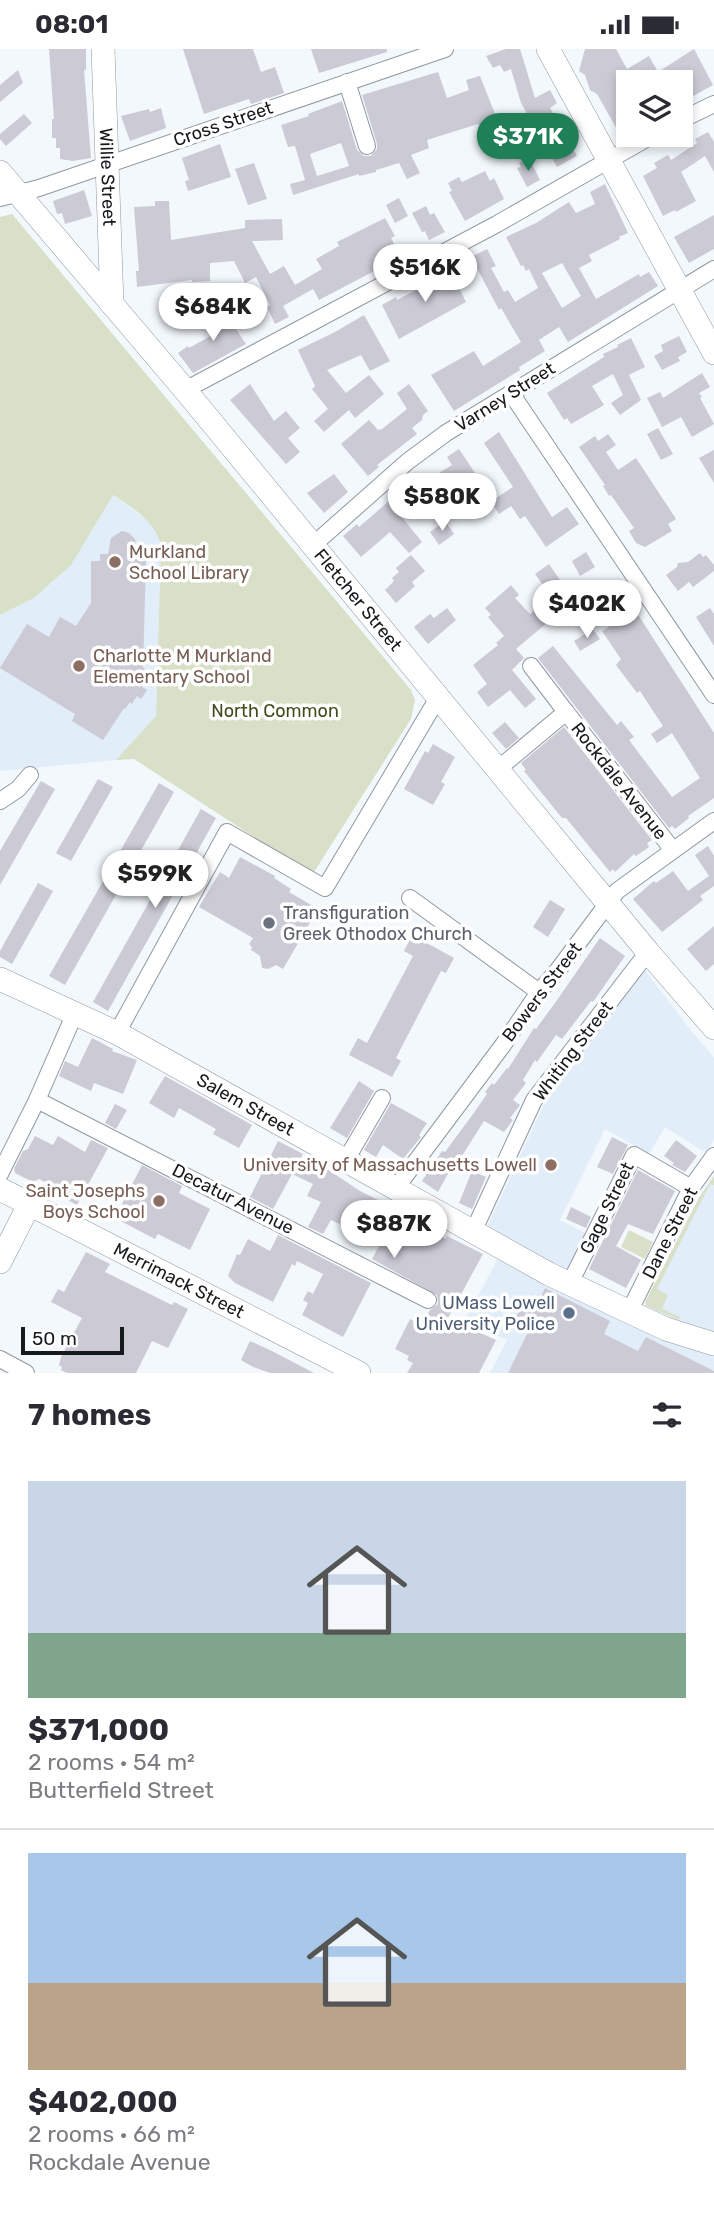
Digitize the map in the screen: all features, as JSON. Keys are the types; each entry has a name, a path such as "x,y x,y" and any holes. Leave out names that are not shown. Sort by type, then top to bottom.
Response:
{"main road":[{"name":"Willie Street","path":"103,49 112,305"},
{"path":"548,49 714,353"},
{"name":"Fletcher Street","path":"0,172 9,195 112,305 185,390 648,952 714,1028"},
{"name":"Salem Street","path":"0,979 117,1033 473,1233 570,1283 679,1335 714,1344"},
{"name":"Merrimack Street","path":"0,1189 328,1366 359,1373"},
{"path":"0,1262 29,1205"}],"street":[{"name":"Cross Street","path":"9,195 39,188 445,49"},
{"path":"347,82 367,146"},
{"path":"693,114 714,104"},
{"path":"185,390 496,224 632,147"},
{"name":"Varney Street","path":"312,546 407,462 446,433 714,269"},
{"path":"511,393 714,695"},
{"name":"Rockdale Avenue","path":"531,666 672,849"},
{"path":"117,1033 228,832 325,888 439,696"},
{"name":"Rockdale Avenue","path":"498,769 566,712"},
{"path":"0,801 19,789 30,775"},
{"name":"Bowers Street","path":"396,1188 503,1045 539,992 617,891 714,821"},
{"path":"410,898 539,992"},
{"name":"Whiting Street","path":"473,1233 534,1100 648,952"},
{"path":"0,1174 37,1100 75,1013"},
{"path":"346,1160 382,1098"},
{"name":"Decatur Avenue","path":"37,1100 428,1300"},
{"name":"Gage Street","path":"570,1283 634,1155 691,1188"},
{"name":"Dane Street","path":"629,1312 691,1188 714,1156"},
{"path":"0,1359 26,1373"}],"shaded area":[{"name":"Charlotte M Murkland Elementary School","path":"113,495 145,518 158,533 161,545 156,716 116,760 0,771 0,615 34,598"},
{"name":"University of Massachusetts Lowell","path":"644,969 714,1057 714,1140 706,1153 665,1127 649,1154 605,1129 560,1220 587,1234 562,1289 634,1327 693,1209 714,1175 714,1373 490,1373 507,1340 465,1320 507,1242 486,1229 548,1096"}],"green space":[{"name":"North Common","path":"12,214 411,690 415,700 411,719 314,872 308,872 134,759 116,760 156,716 161,545 154,529 135,510 113,495 71,565 34,598 0,615 0,217"},
{"path":"714,1176 714,1185 710,1184 657,1289 668,1295 662,1309 680,1317 679,1320 647,1306 645,1302 700,1196"},
{"path":"629,1230 653,1242 645,1259 621,1247"}],"building":[{"path":"49,49 86,49 84,70 91,158 73,161 60,159 60,148 56,148 56,138 52,138 54,119"},
{"path":"183,49 253,49 261,72 275,67 284,93 251,104 249,99 204,114"},
{"path":"311,49 387,49 387,52 319,73"},
{"path":"506,49 520,49 535,98 550,90 557,103 550,108 577,156 557,167 521,103 511,69 504,72 500,65 493,68 486,56"},
{"path":"585,49 616,49 627,69 649,56 657,70 616,70 616,128 597,94 590,90 585,75 579,71"},
{"path":"694,49 713,85 693,96 693,70 661,70"},
{"path":"18,70 23,83 0,102 0,85"},
{"path":"438,72 447,98 469,90 466,80 480,76 503,134 489,141 478,124 427,140 429,148 411,155 420,173 407,179 399,163 293,195 290,184 305,180 295,146 288,147 281,125 342,101 357,150 364,156 371,156 377,149 377,144 362,95","holes":["341,143 349,166 317,176 310,154"]},
{"path":"161,108 166,128 130,141 121,116"},
{"path":"24,114 32,123 6,146 0,139 0,134"},
{"path":"708,132 714,142 714,172 705,156 681,172 696,201 663,216 643,176 657,168 654,163 668,155 671,160 693,147 697,143 695,139"},
{"path":"220,144 231,177 188,191 185,181 189,180 182,158"},
{"path":"529,158 540,180 527,187 517,168 521,167 519,163"},
{"path":"254,163 267,199 248,205 235,169"},
{"path":"485,171 490,181 494,178 504,199 465,221 449,192 452,191 448,183 459,177 462,182"},
{"path":"605,184 628,233 589,255 592,261 579,268 596,299 639,274 640,277 649,272 658,286 568,342 559,327 539,340 545,351 519,367 520,370 454,411 431,375 474,351 483,366 521,342 501,308 499,310 471,257 487,249 496,266 491,268 504,292 508,290 515,302 538,288 529,269 526,271 523,265 521,266 506,237 536,223 569,202 576,213 595,204 590,192","holes":["562,263 581,296 562,308 542,273"]},
{"path":"84,190 92,216 65,224 62,213 57,214 53,201"},
{"path":"399,198 408,216 395,223 386,205"},
{"path":"155,201 169,201 171,240 245,228 245,220 282,219 283,240 252,241 270,274 284,266 295,285 322,269 316,259 339,246 337,242 385,218 395,236 391,238 401,257 319,300 313,289 283,306 289,317 275,324 267,307 270,305 256,277 245,283 234,261 210,263 210,281 192,280 137,287 136,271 139,271 134,207 155,206"},
{"path":"426,206 430,215 434,213 445,232 429,240 412,213"},
{"path":"714,215 714,249 689,263 674,237"},
{"path":"452,267 462,286 459,288 466,302 399,339 382,305 439,278 437,274"},
{"path":"221,307 246,344 193,373 178,353 214,334 204,320"},
{"path":"364,315 390,361 370,371 361,355 327,370 346,393 369,375 384,394 355,418 349,410 324,432 314,421 328,409 312,389 315,386 298,350"},
{"path":"679,336 687,352 678,357 680,361 662,370 654,356 663,351 661,345"},
{"path":"631,338 645,367 629,375 641,400 620,415 611,403 623,395 613,374 592,386 604,405 571,424 567,418 564,420 547,393"},
{"path":"702,373 710,387 699,393 702,397 700,398 714,424 692,437 681,417 662,427 647,398 660,392 663,398"},
{"path":"250,384 274,421 286,411 300,428 288,438 300,452 286,464 230,400"},
{"path":"409,384 428,411 412,428 417,434 377,465 379,467 368,476 341,444 369,420 378,430 382,429 407,409 397,393"},
{"path":"658,428 673,454 661,460 647,434"},
{"path":"499,432 552,517 567,507 579,524 546,547 525,516 520,519 511,506 499,514 491,502 473,514 469,508 454,516 429,479 452,465 447,457 459,449 493,500 513,487 484,443"},
{"path":"608,434 616,445 606,452 618,470 636,458 676,519 668,524 672,531 645,547 636,543 629,531 634,528 611,495 609,496 603,486 605,485 579,447 595,436 598,441"},
{"path":"714,450 714,483 699,458"},
{"path":"334,474 348,492 324,513 307,493"},
{"path":"389,501 422,542 409,553 390,532 361,557 343,536 357,524 359,527"},
{"path":"445,521 454,534 439,545 430,532"},
{"path":"122,531 135,539 139,561 146,560 143,668 149,672 142,687 147,690 141,699 137,696 132,704 130,702 124,708 103,740 72,721 75,714 0,668 27,624 49,637 60,617 76,626 91,603 91,561 100,561 100,554 108,554 111,538"},
{"path":"586,552 595,567 580,576 572,561"},
{"path":"700,553 703,557 706,555 714,565 714,571 693,587 689,582 678,591 666,575 677,567 678,563 688,562"},
{"path":"411,555 425,571 412,582 415,586 396,603 385,590 399,572 396,568"},
{"path":"549,564 572,598 544,618 548,622 516,649 524,658 512,670 536,699 525,708 510,690 488,707 477,692 487,684 473,665 498,645 496,643 504,636 488,617 491,615 485,608 511,585 519,595 515,598 530,614 551,596 535,574"},
{"path":"616,589 637,613 714,733 714,798 675,829 672,826 669,828 538,658 553,646 617,725 621,721 634,737 629,740 672,797 700,778 672,733 657,743 651,734 663,726 640,691 637,693 616,665 621,659 602,631 609,627 595,602"},
{"path":"447,608 456,620 428,644 414,627 430,614 434,618"},
{"path":"710,608 714,614 714,646 696,617"},
{"path":"593,629 600,639 580,651 574,641"},
{"path":"505,722 519,738 506,749 492,733"},
{"path":"564,727 652,840 647,843 649,847 636,856 634,854 615,872 613,869 610,872 566,818 562,818 524,771 526,770 521,763"},
{"path":"433,744 455,757 441,782 445,784 433,805 404,789 425,751 428,753"},
{"path":"98,779 113,787 71,861 56,853"},
{"path":"41,781 55,789 0,885 0,851"},
{"path":"159,783 174,792 65,985 49,976"},
{"path":"201,809 216,818 108,1011 93,1002"},
{"path":"708,846 714,856 714,886 700,896 703,900 662,932 633,899 654,881 656,883 673,871 688,891 709,876 695,855"},
{"name":"Transfiguration Greek Othodox Church","path":"240,857 275,876 274,878 291,889 289,892 318,909 283,969 276,965 268,969 262,968 260,956 251,950 249,944 253,938 199,907 220,872 229,878"},
{"path":"38,883 53,891 12,964 0,957 0,951"},
{"path":"550,900 565,909 548,937 533,927"},
{"path":"714,926 714,964 706,971 687,949"},
{"path":"412,935 454,958 446,973 441,971 396,1058 401,1061 392,1077 349,1055 358,1038 367,1043 413,956 404,951"},
{"path":"600,938 625,956 593,1002 591,1001 562,1039 556,1035 537,1062 535,1060 523,1080 526,1083 513,1100 520,1105 504,1132 484,1121 460,1159 457,1157 438,1192 422,1181 442,1151 445,1152 473,1114 487,1094 485,1092 508,1069 534,1028 536,1029"},
{"path":"92,1038 113,1049 112,1051 137,1060 123,1094 94,1083 91,1091 59,1076 65,1061 78,1067"},
{"path":"165,1076 252,1125 239,1148 213,1134 216,1129 179,1108 174,1118 149,1103"},
{"path":"359,1081 374,1091 347,1138 330,1128"},
{"path":"391,1103 427,1123 419,1135 421,1137 403,1159 383,1145 376,1157 364,1150"},
{"path":"115,1104 127,1110 116,1129 105,1123"},
{"path":"35,1136 53,1145 58,1136 85,1152 91,1140 108,1148 77,1205 54,1193 57,1188 39,1179 33,1182 15,1173 14,1169 23,1151 28,1149"},
{"path":"612,1137 628,1145 613,1174 597,1167"},
{"path":"676,1140 697,1156 685,1172 672,1165 674,1163 664,1156"},
{"path":"278,1141 360,1191 420,1221 419,1223 446,1239 447,1236 483,1254 448,1318 496,1340 479,1373 407,1373 413,1363 407,1360 409,1356 395,1349 410,1319 422,1325 430,1310 438,1304 437,1295 372,1259 380,1244 331,1220 323,1234 308,1227 321,1202 307,1196 313,1184 292,1174 273,1209 250,1197"},
{"name":"Saint Josephs Boys School","path":"142,1165 182,1186 179,1193 210,1209 190,1250 158,1234 155,1239 115,1218"},
{"path":"638,1170 675,1191 653,1234 628,1224 616,1246 641,1260 626,1288 589,1269"},
{"path":"472,1171 486,1177 472,1209 459,1203"},
{"path":"571,1207 591,1217 586,1228 566,1219"},
{"path":"278,1235 371,1283 343,1337 302,1315 308,1303 303,1300 308,1291 313,1294 323,1274 297,1261 295,1266 292,1264 273,1302 235,1283 228,1276 237,1254 240,1255 248,1239 270,1251"},
{"path":"86,1252 110,1264 105,1272 172,1305 174,1302 188,1309 168,1348 152,1341 136,1373 67,1373 61,1370 61,1357 82,1318 51,1302 58,1289 64,1292"},
{"path":"545,1288 610,1321 604,1334 638,1351 646,1337 714,1373 508,1373 531,1326 515,1319 524,1302 536,1307"},
{"path":"250,1341 314,1373 270,1373 253,1367 241,1360"}],"place":[{"name":"Murkland School Library","path":"115,562"},
{"name":"Charlotte M Murkland Elementary School","path":"79,666"},
{"name":"Transfiguration Greek Othodox Church","path":"269,923"},
{"name":"University of Massachusetts Lowell","path":"551,1165"},
{"name":"Saint Josephs Boys School","path":"159,1201"},
{"name":"UMass Lowell University Police","path":"569,1313"}]}
